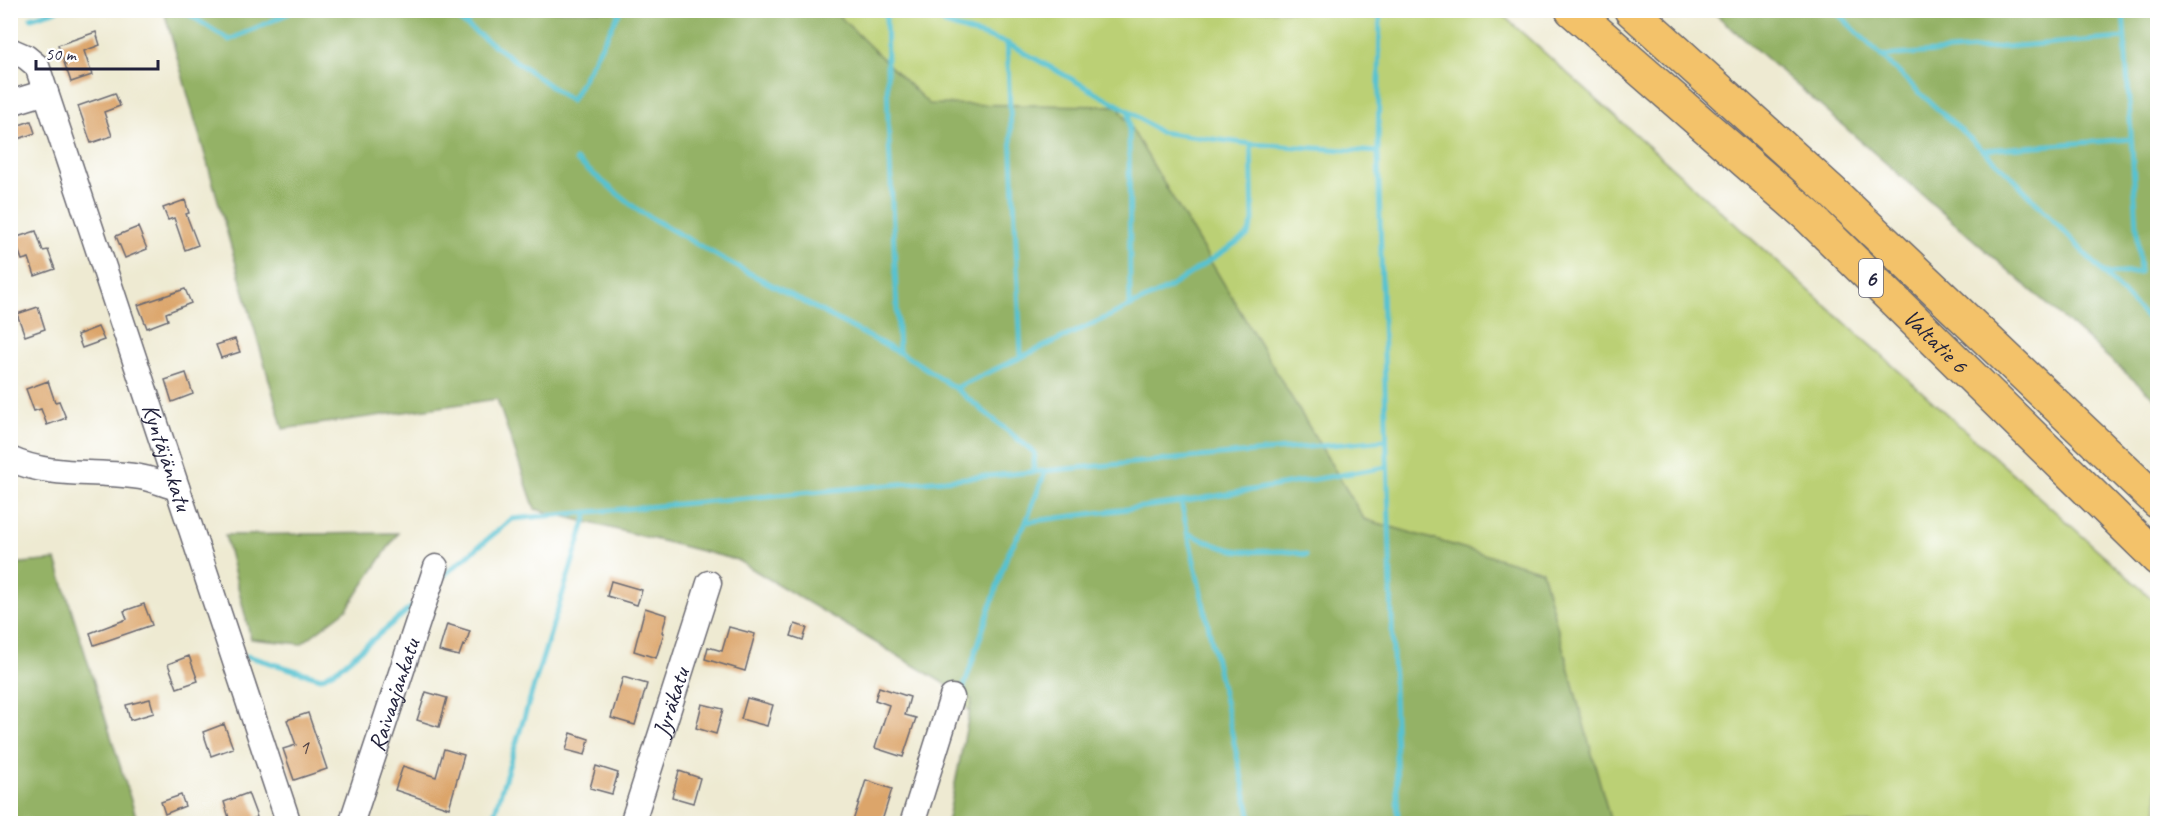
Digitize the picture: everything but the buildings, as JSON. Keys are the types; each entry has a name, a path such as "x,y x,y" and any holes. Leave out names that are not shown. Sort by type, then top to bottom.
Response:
{"highway":[{"name":"Valtatie 6","path":"1572,10 1808,216 2157,560"},
{"name":"Valtatie 6","path":"1631,10 1831,191 2157,502"}],"street":[{"name":"Kyntäjänkatu","path":"10,50 26,57 37,66 289,824"},
{"path":"10,103 46,92"},
{"path":"10,459 23,465 43,469 141,477 177,488"},
{"name":"Raivaajankatu","path":"351,824 436,567"},
{"name":"Jyräkatu","path":"632,824 709,583"},
{"path":"912,824 952,697"}],"green space":[{"path":"164,11 834,11 929,104 1118,106 1364,519 1542,571 1611,823 947,823 972,700 737,560 535,509 497,399 283,429"},
{"path":"621,11 1498,11 2157,603 2157,823 1055,823 975,716 954,696 941,663"},
{"path":"1712,11 2157,11 2157,400 2152,396"},
{"path":"398,533 347,609 301,644 251,639 225,535"},
{"path":"56,560 138,823 11,823 11,564"}],"waterway":[{"path":"31,18 57,10"},
{"path":"182,10 229,40 287,14 290,10"},
{"path":"445,10 571,101 621,10"},
{"path":"465,25 478,10"},
{"path":"886,10 888,120 899,352"},
{"path":"933,10 945,24 1007,43 1129,111 1159,132 1251,144 1378,152"},
{"path":"1380,10 1378,152 1398,824"},
{"path":"1834,10 2008,173 2158,330"},
{"path":"2104,274 2140,272 2123,10"},
{"path":"1881,56 2125,38"},
{"path":"1007,43 1021,355"},
{"path":"1129,111 1130,307"},
{"path":"1983,150 2131,139"},
{"path":"955,388 1167,289 1248,235 1253,221 1251,144"},
{"path":"576,160 639,211 723,259 913,360 955,388 1035,453 1033,473"},
{"path":"443,576 512,519 1386,440"},
{"path":"1026,522 1181,502 1387,467"},
{"path":"960,699 1008,553 1026,522 1045,472"},
{"path":"1181,502 1252,824"},
{"path":"491,824 588,512"},
{"path":"1187,533 1234,550 1306,555"},
{"path":"247,656 321,678 339,668 414,605"}]}
